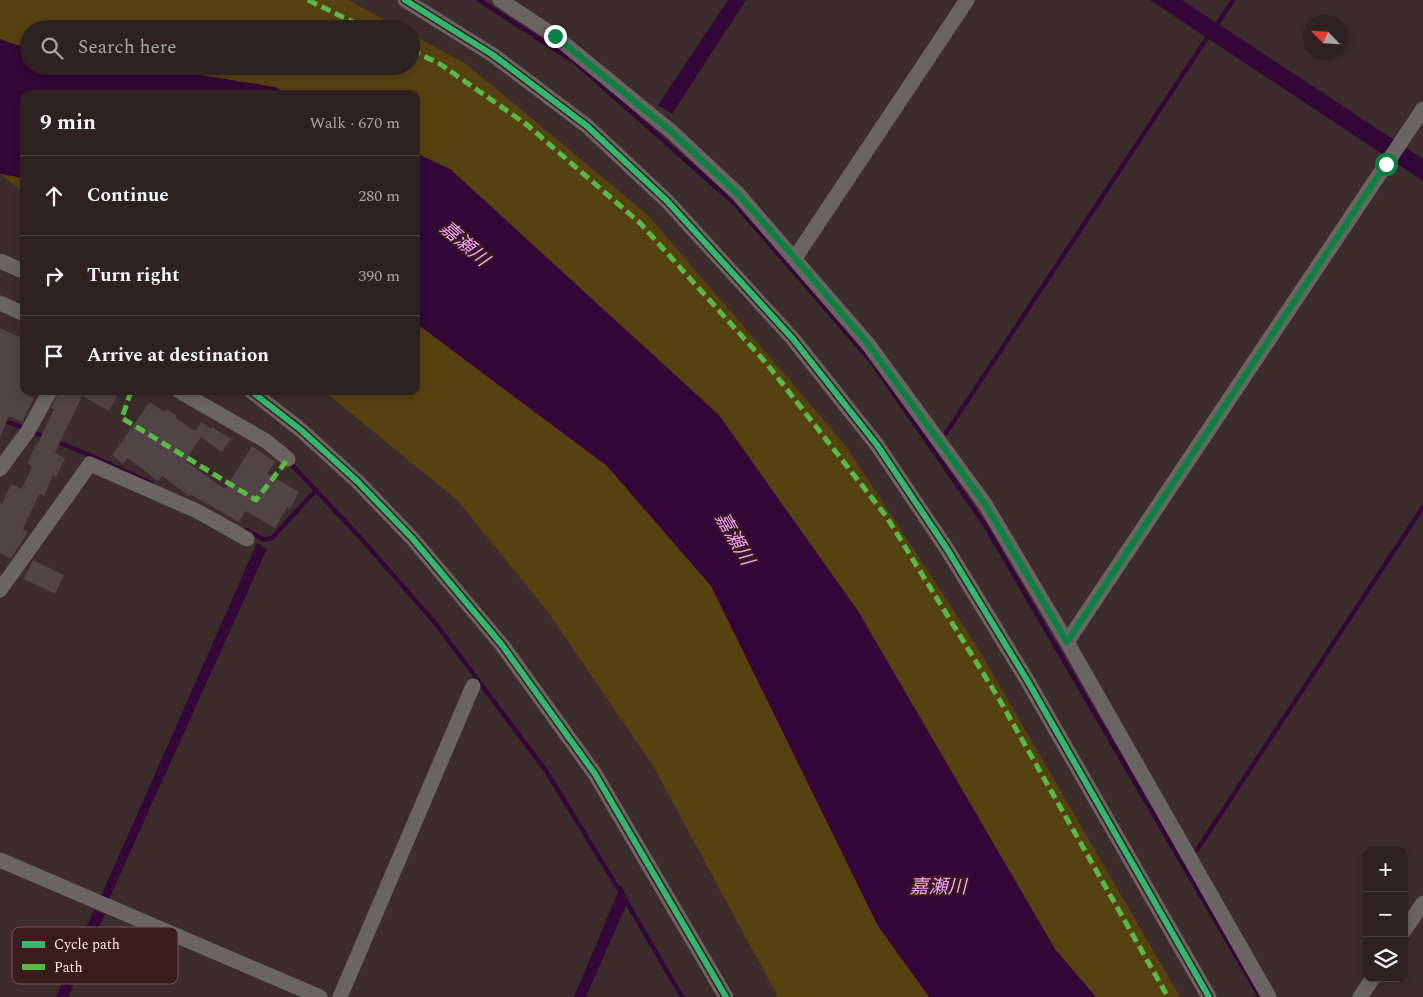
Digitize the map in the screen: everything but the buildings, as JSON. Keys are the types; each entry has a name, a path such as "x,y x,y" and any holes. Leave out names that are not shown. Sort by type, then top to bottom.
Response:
{"street":[{"path":"405,0 493,55 587,126 667,201 793,339 877,446 947,549 1027,680 1209,997"},
{"path":"502,0 555,36 673,133 738,194 868,344 985,504 1067,642 1269,997"},
{"path":"795,258 968,0"},
{"path":"1067,642 1423,109"},
{"path":"0,261 20,270"},
{"path":"0,270 20,271"},
{"path":"0,302 20,312"},
{"path":"0,469 28,431 48,395"},
{"path":"187,395 266,441 288,460"},
{"path":"256,395 301,430 364,488 412,538 502,645 595,774 726,997"},
{"path":"0,590 90,464 197,511 247,539"},
{"path":"340,997 473,686"},
{"path":"0,860 156,927"},
{"path":"1408,925 1423,903"},
{"path":"178,936 320,997"},
{"path":"1360,997 1370,982"}],"shaded area":[{"path":"0,0 348,0 385,20 20,20 20,59 0,53"},
{"path":"420,39 466,64 648,215 846,446 976,645 1180,997 1067,997 420,179 420,90 192,90 108,75 420,75"},
{"path":"0,160 20,163 20,190 0,174"},
{"path":"420,301 619,456 729,594 952,997 778,997 653,766 548,612 458,501 329,395 420,395"}],"water":[{"path":"728,0 746,0 672,114 658,105"},
{"path":"1150,0 1182,0 1423,159 1423,181"},
{"path":"0,39 20,46 20,75 201,75 275,87 281,90 20,90 20,177 0,174"},
{"name":"嘉瀬川","path":"420,155 450,169 719,415 858,611 1055,949 1096,997 929,997 878,926 711,586 607,466 420,326"},
{"path":"257,543 267,549 109,899 101,896"},
{"path":"621,885 628,901 586,997 574,997"},
{"path":"94,910 105,914 99,927 87,927"},
{"path":"62,984 74,984 68,997 56,997"}],"waterway":[{"path":"479,0 576,63 735,204 871,361 985,525 1260,997"},
{"path":"1218,23 1233,0"},
{"path":"946,433 1207,38"},
{"path":"0,419 21,427"},
{"path":"33,432 46,437"},
{"path":"55,441 151,483"},
{"path":"290,463 357,534 436,624 546,771 621,893"},
{"path":"246,530 264,540 272,538 316,490"},
{"path":"1197,850 1423,507"},
{"path":"625,899 682,997"}],"marked path":[{"path":"308,0 349,20"},
{"path":"420,54 440,64 526,124 640,223 767,364 886,516 999,699 1168,997"},
{"path":"130,395 122,418 256,500 288,459"}],"cycle path":[{"path":"405,0 493,55 587,126 667,201 793,339 877,445 947,549 1027,680 1209,997"},
{"path":"256,395 301,430 357,481 412,538 502,645 595,774 726,997"}],"route":[{"path":"555,36 673,133 738,194 868,344 985,504 1067,642 1386,164"}]}
